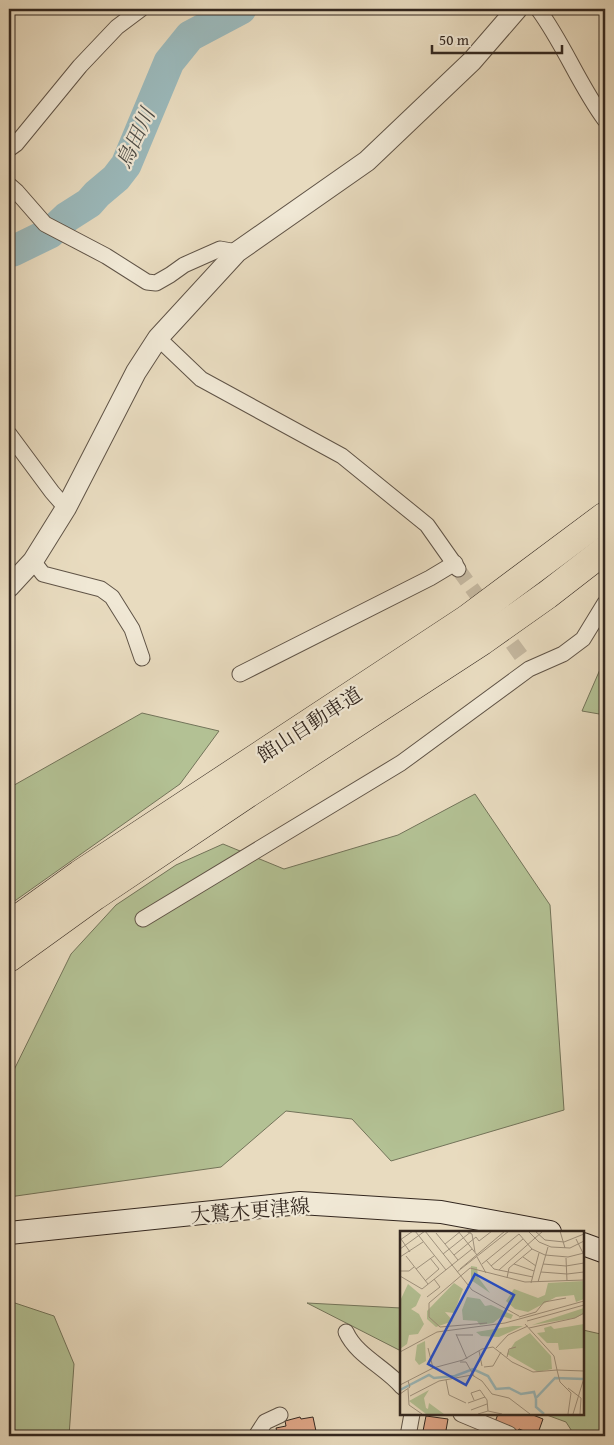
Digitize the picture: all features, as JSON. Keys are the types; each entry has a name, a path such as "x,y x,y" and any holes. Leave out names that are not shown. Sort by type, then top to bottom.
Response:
{"highway":[{"name":"館山自動車道","path":"9,925 80,874 467,619 605,516"},
{"name":"館山自動車道","path":"9,958 96,896 250,792 482,641 547,595 605,550"}],"main road":[{"name":"大鷲木更津線","path":"9,1233 300,1203 442,1212 545,1231"},
{"path":"584,1244 605,1252"}],"street":[{"path":"9,149 16,144 80,66 117,27 141,9"},
{"path":"9,587 33,561 66,508 136,372 158,338 237,252 367,161 472,61 517,9"},
{"path":"538,9 551,26 592,102 605,120"},
{"path":"13,188 45,224 106,256 147,282 156,283 184,265 220,248 237,252"},
{"path":"158,338 201,379 342,456 427,525 457,566 240,674"},
{"path":"9,434 66,508"},
{"path":"33,561 43,574 101,589 112,597 132,629 142,658"},
{"path":"143,919 401,763 525,663 563,654 583,639 605,603"},
{"path":"346,1332 357,1349 393,1377 400,1385"},
{"path":"256,1436 264,1422 280,1414"},
{"path":"408,1436 412,1415"},
{"path":"464,1415 510,1434"}],"green space":[{"path":"605,658 605,715 582,711"},
{"path":"142,713 219,731 180,784 9,905 9,788"},
{"path":"475,794 550,905 564,1110 391,1161 352,1119 286,1111 221,1167 9,1197 9,1080 71,954 116,905 176,865 223,844 284,869 398,835"},
{"path":"9,1301 54,1316 74,1364 69,1436 9,1436"},
{"path":"307,1303 400,1308 400,1350"},
{"path":"584,1330 605,1335 605,1436 575,1436 566,1422 547,1415 584,1415"}],"building":[{"path":"498,1415 533,1415 543,1419 537,1436 495,1422"},
{"path":"426,1416 448,1419 445,1436 422,1436"},
{"path":"300,1417 301,1419 313,1417 317,1436 278,1436 276,1428 286,1426 285,1421"}],"waterway":[{"name":"鳥田川","path":"9,251 13,251 50,233 67,217 89,203 116,178 126,165 169,62 190,36 241,9"}],"tunnel":[{"path":"458,569 522,657"}]}
